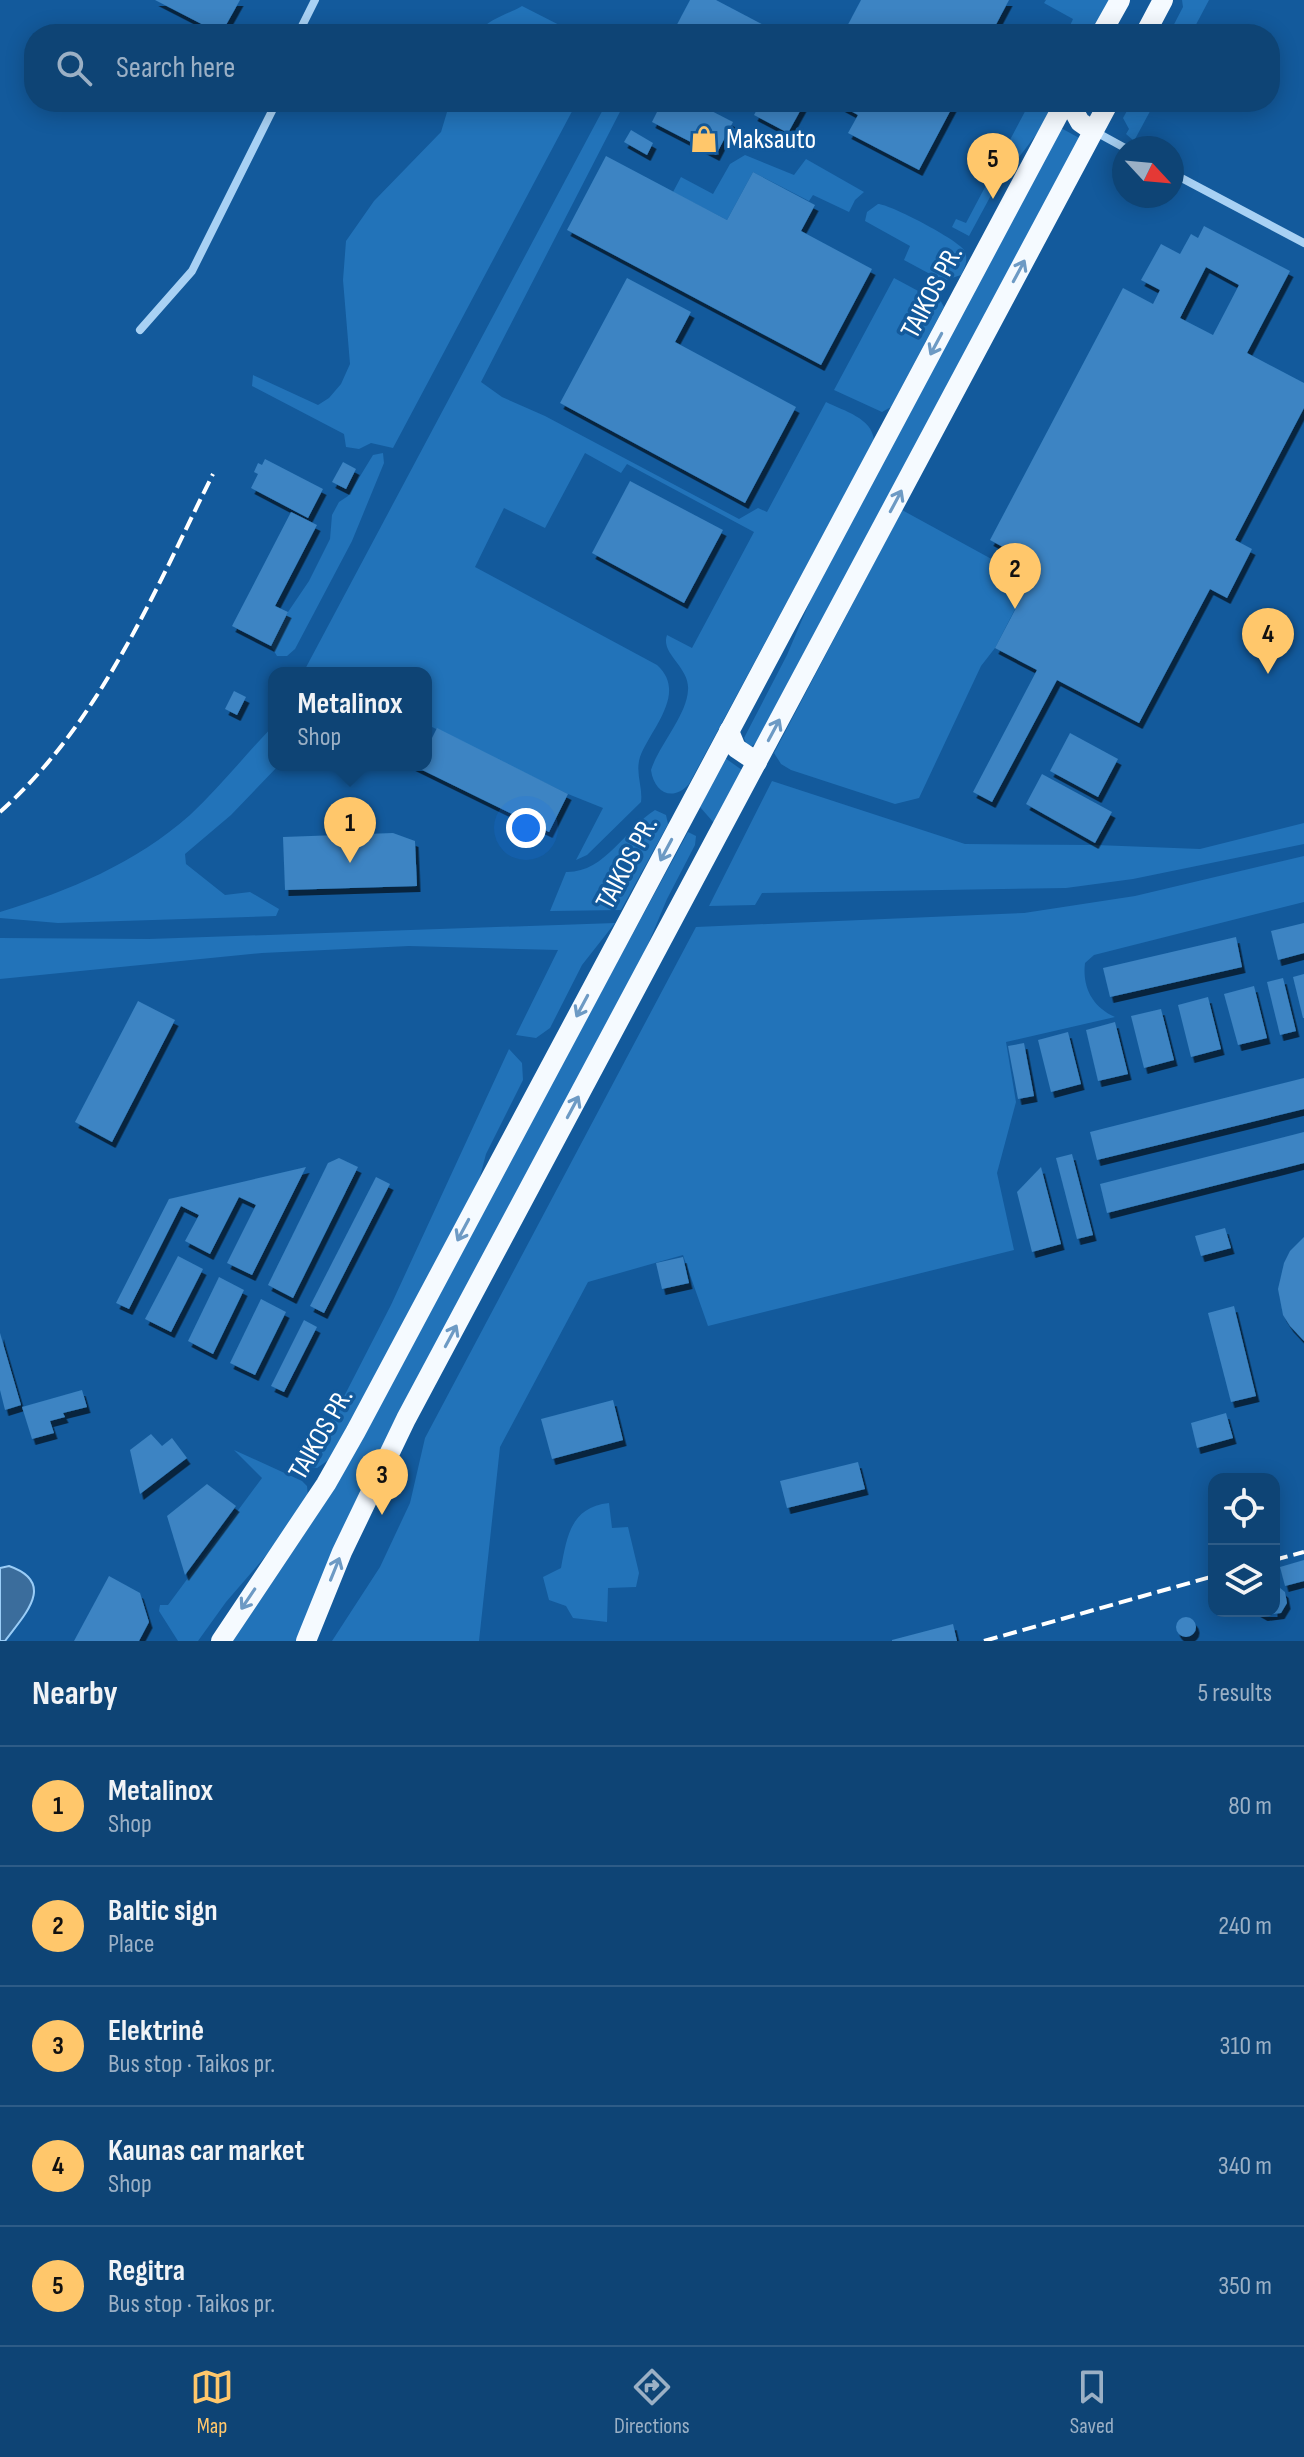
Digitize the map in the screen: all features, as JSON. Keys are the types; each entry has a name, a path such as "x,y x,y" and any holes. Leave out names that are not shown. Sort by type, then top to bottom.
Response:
{"main road":[{"path":"1107,24 1120,0"},
{"path":"1150,24 1163,0"},
{"name":"TAIKOS PR.","path":"221,1641 341,1458 1062,112"},
{"name":"TAIKOS PR.","path":"1074,112 1080,122 1093,131"},
{"path":"306,1641 342,1552 396,1438 1103,112"},
{"path":"729,731 736,748 757,762"},
{"path":"686,813 704,826 711,848"}],"street":[{"path":"303,24 315,0"},
{"path":"140,330 192,271 272,112"},
{"path":"1093,131 1112,141"},
{"path":"1184,179 1304,243"}],"shaded area":[{"path":"1046,0 1110,0 1097,24 1071,24 1073,19 1044,3"},
{"path":"1182,0 1209,0 1196,24 1174,24 1183,7"},
{"path":"522,6 557,24 488,24"},
{"path":"447,112 572,112 393,448 371,443 359,449 346,447 344,434 252,386 253,375 318,405 341,384 350,364 343,280 346,241 374,201 441,132"},
{"path":"602,112 620,112 481,382 502,397 545,416 739,519 758,508 767,512 826,402 863,421 874,440 689,784 677,793 665,792 656,784 651,770 683,710 688,690 685,674 668,648 667,635 692,648 754,532 627,464 621,473 585,453 545,528 504,508 475,567 657,665 666,676 668,699 640,757 641,802 587,855 576,860 603,808 432,727 432,667 306,667"},
{"path":"1025,112 1049,112 1039,131 1013,165 1009,162 969,236 952,227 956,219 966,223"},
{"path":"1126,112 1150,112 1137,136 1126,134 1129,129 1123,118"},
{"path":"1061,128 1081,139 757,742 747,745 744,738 787,655 819,580"},
{"path":"745,155 794,175 806,159 864,192 849,212 813,195 809,201 753,172 727,220 673,192 681,177 713,194 730,164"},
{"path":"878,204 909,216 959,245 966,257 961,275 943,281 904,260 910,246 865,221 867,212"},
{"path":"894,278 935,300 938,296 944,307 891,407 882,412 834,390"},
{"path":"383,453 384,463 352,541 295,649 287,656 277,656 271,646 330,539 332,515 339,502 348,496 373,455"},
{"path":"902,510 1030,580 995,648 981,666 919,798 895,804 791,770 781,764 774,753"},
{"path":"268,731 268,771 273,771 231,815 185,854 186,864 225,895 250,892 279,909 276,916 58,923 0,918 0,912 76,885 124,861 169,832 201,804"},
{"path":"725,758 742,770 714,823 700,807"},
{"path":"772,781 965,844 1200,849 1304,823 1304,844 1133,879 1066,888 762,893 755,905 709,906"},
{"path":"655,810 666,815 668,824 621,910 550,911 566,872 580,870 603,858"},
{"path":"688,832 696,836 695,845 667,899 641,961 335,1546 296,1641 233,1641 317,1515"},
{"path":"1304,856 1304,902 1094,955 1085,963 1087,988 1095,1002 1115,1017 1006,1042 1016,1102 997,1173 1014,1250 708,1326 683,1255 588,1282 500,1447 479,1641 332,1641 380,1567 410,1503 425,1438 696,927 1024,913 1135,896"},
{"path":"615,923 582,965 550,1028 536,1038 516,1035 558,950 409,946 262,953 0,979 0,938 149,939"},
{"path":"509,1049 522,1063 523,1080 486,1154 477,1188 330,1459 317,1468 310,1467 307,1453 334,1416 391,1305"},
{"path":"234,1450 302,1481 307,1486 308,1497 277,1543 226,1602 198,1641 178,1641 159,1611 160,1605 168,1605 262,1478"},
{"path":"609,1503 612,1528 628,1527 639,1573 636,1587 608,1588 607,1622 573,1618 566,1606 549,1600 543,1577 561,1568 569,1534 579,1517 586,1510"},
{"path":"9,1566 32,1581 34,1591 27,1611 5,1641 0,1641 0,1568"}],"building":[{"path":"155,0 240,0 227,24 202,24"},
{"path":"690,0 716,0 762,24 677,24"},
{"path":"861,0 1009,0 996,24 848,24"},
{"name":"Maksauto","path":"657,112 714,112 733,122 716,155 652,122"},
{"path":"756,112 800,112 788,133 754,115"},
{"path":"852,112 950,112 919,170 848,133 858,115"},
{"path":"631,130 653,143 647,155 624,142"},
{"path":"606,156 727,220 753,172 815,205 801,231 872,269 821,365 567,230"},
{"path":"1204,226 1290,271 1247,353 1304,383 1304,408 1235,540 1252,549 1227,598 1210,589 1139,723 1057,680 992,802 973,792 1037,670 995,648 1038,566 990,540 1123,288 1153,304 1160,290 1141,280 1161,244 1180,254 1191,234 1198,238","holes":["1206,267 1239,285 1213,335 1180,318"]},
{"path":"627,278 691,312 675,342 796,407 745,503 560,403"},
{"path":"265,459 323,489 308,518 251,488 258,474 254,472 258,463 262,465"},
{"path":"343,462 356,469 346,489 332,482"},
{"path":"630,481 723,530 684,603 592,553"},
{"path":"291,512 317,525 275,606 288,612 271,646 232,626"},
{"path":"234,691 246,697 237,715 225,709"},
{"path":"437,728 568,794 549,832 424,771 432,771 432,738"},
{"path":"1070,733 1118,759 1098,797 1050,771"},
{"path":"1042,774 1112,812 1095,843 1026,804"},
{"path":"393,833 415,841 417,886 285,890 283,837"},
{"path":"1304,923 1304,953 1278,960 1271,931"},
{"path":"1236,937 1242,967 1110,997 1103,968"},
{"path":"1304,974 1304,1018 1303,1018 1293,977"},
{"path":"1283,978 1296,1031 1280,1035 1267,982"},
{"path":"1254,986 1267,1038 1238,1045 1224,994"},
{"path":"1208,997 1221,1049 1191,1057 1178,1005"},
{"path":"138,1001 175,1020 112,1142 75,1122"},
{"path":"1161,1009 1174,1060 1144,1068 1131,1016"},
{"path":"1115,1022 1128,1074 1098,1081 1086,1030"},
{"path":"1068,1032 1081,1084 1051,1092 1038,1040"},
{"path":"1024,1043 1034,1096 1018,1099 1008,1046"},
{"path":"1304,1078 1304,1109 1097,1160 1090,1132"},
{"path":"1304,1132 1304,1163 1107,1213 1100,1184"},
{"path":"1072,1154 1093,1235 1077,1239 1056,1158"},
{"path":"339,1158 358,1167 293,1298 268,1285 328,1163"},
{"path":"306,1167 252,1275 227,1263 256,1205 239,1197 210,1254 185,1241 199,1215 181,1206 129,1309 116,1303 169,1199"},
{"path":"1041,1167 1061,1244 1032,1252 1017,1192"},
{"path":"376,1177 390,1184 324,1313 310,1306"},
{"path":"1225,1228 1231,1248 1201,1256 1195,1236"},
{"path":"1304,1237 1304,1341 1283,1315 1278,1289 1290,1251"},
{"path":"178,1256 203,1269 171,1332 145,1319"},
{"path":"683,1257 689,1283 662,1289 656,1263"},
{"path":"219,1277 244,1290 213,1354 188,1341"},
{"path":"261,1299 286,1312 255,1375 230,1363"},
{"path":"1234,1306 1256,1396 1231,1402 1208,1313"},
{"path":"304,1320 317,1327 284,1392 271,1386"},
{"path":"0,1333 21,1405 5,1410 0,1390"},
{"path":"82,1390 87,1407 63,1413 65,1417 50,1421 54,1433 32,1439 22,1407"},
{"path":"613,1400 623,1440 552,1459 541,1419"},
{"path":"1226,1413 1233,1438 1197,1448 1191,1423"},
{"path":"151,1434 162,1446 172,1438 187,1458 140,1494 130,1450"},
{"path":"858,1462 865,1489 787,1508 780,1481"},
{"path":"207,1484 236,1506 185,1575 167,1516"},
{"path":"1304,1560 1304,1581 1285,1586 1280,1567"},
{"path":"109,1576 140,1593 149,1622 139,1641 74,1641"},
{"path":"1280,1588 1285,1592 1287,1603 1281,1613"},
{"path":"1186,1617 1193,1620 1196,1627 1193,1634 1186,1637 1179,1634 1176,1627 1179,1620"},
{"path":"953,1624 957,1641 892,1641 892,1640"}],"railway":[{"path":"0,812 35,777 96,697 146,609 213,474"},
{"path":"1280,1558 1304,1552"},
{"path":"984,1641 1208,1578"}],"place":[{"name":"Maksauto","path":"704,139"},
{"name":"Regitra","path":"993,199"},
{"name":"Baltic sign","path":"1015,609"},
{"name":"Kaunas car market","path":"1268,674"},
{"name":"Metalinox","path":"350,863"},
{"name":"Elektrinė","path":"382,1515"}]}
